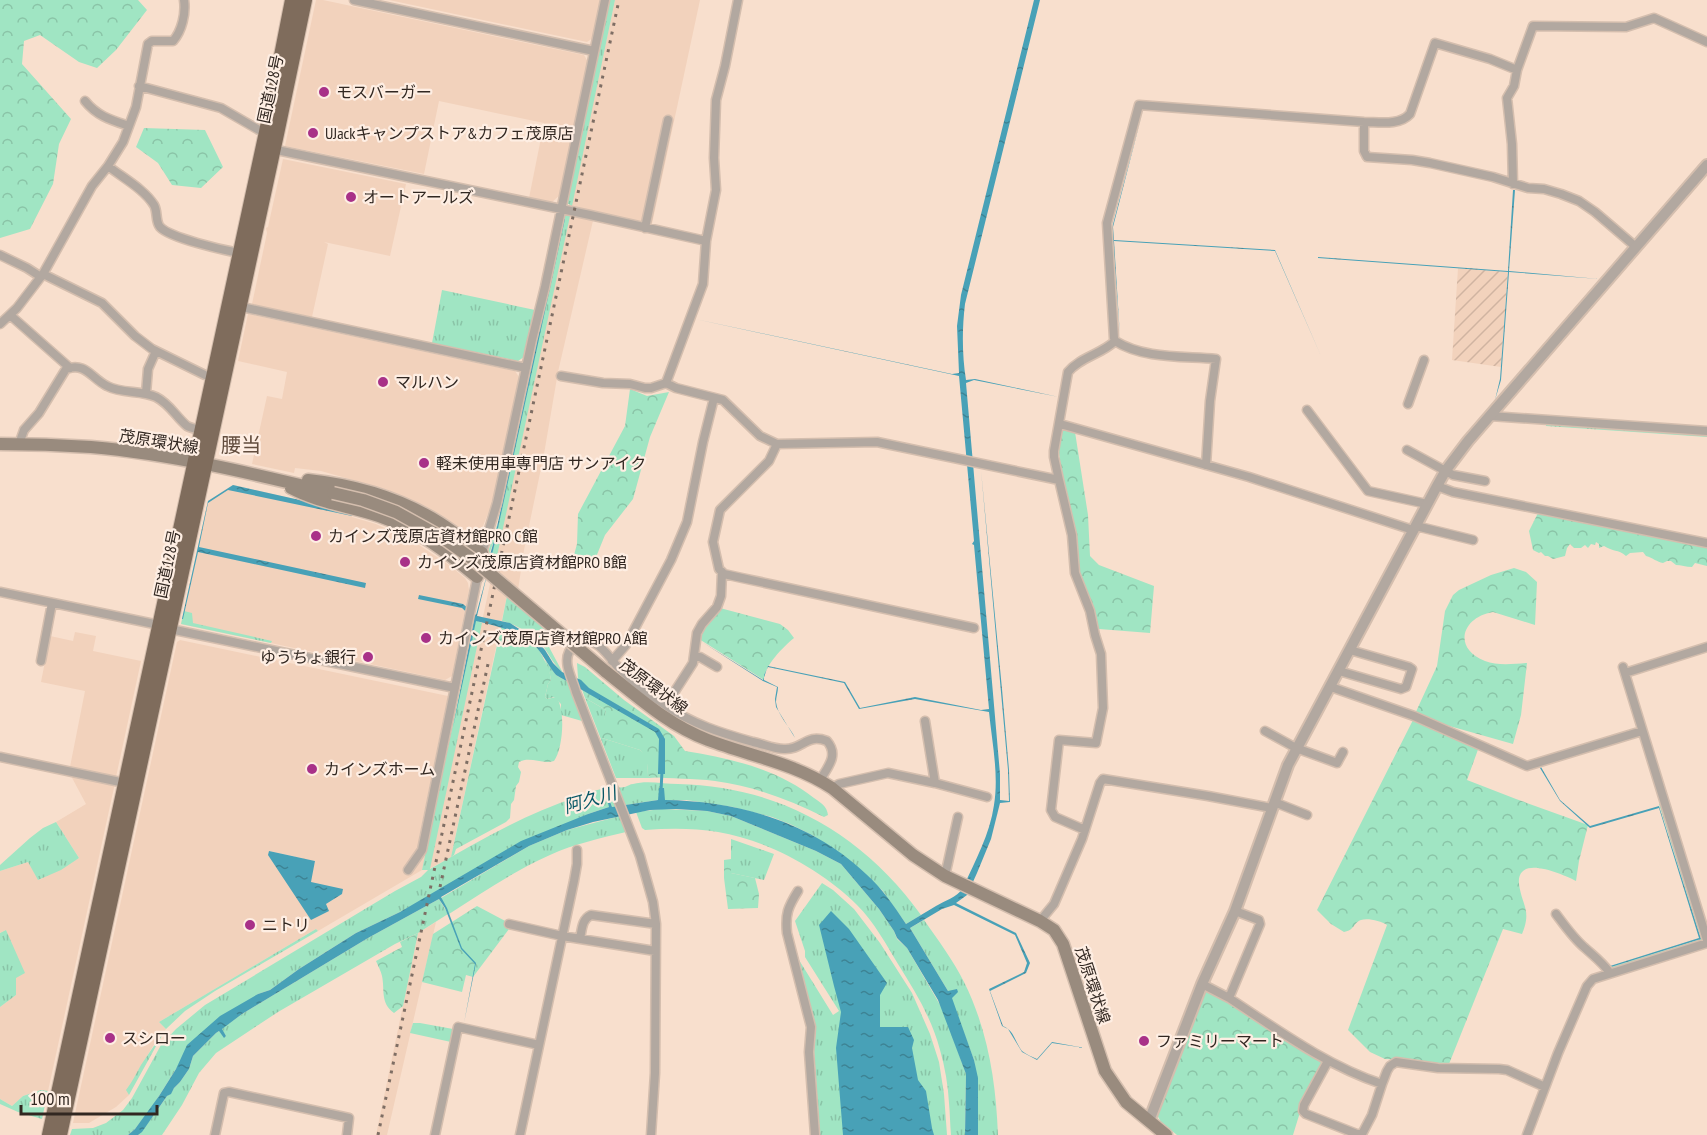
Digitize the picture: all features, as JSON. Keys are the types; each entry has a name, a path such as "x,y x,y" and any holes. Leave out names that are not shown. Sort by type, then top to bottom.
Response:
{"highway":[{"name":"国道128号","path":"272,133 292,0"},
{"name":"国道128号","path":"199,464 200,430 212,377 234,305 239,253 268,149 305,0"},
{"name":"国道128号","path":"55,1131 268,149"},
{"name":"国道128号","path":"55,1131 125,783 165,627"}],"main road":[{"name":"茂原環状線","path":"0,444 90,447 134,452 199,464 363,500 396,512 428,528 475,561 609,666 656,712 680,727 708,740 785,764 820,780 913,855 945,876 1040,921 1054,930 1063,944 1105,1071 1126,1102 1166,1135"},
{"path":"280,480 309,480 337,484 385,497 441,524 482,553"},
{"path":"280,480 304,495 382,517 420,534 477,577"}],"street":[{"path":"0,324 17,308 42,275 92,186 123,142 136,107 148,44 173,41 177,37 186,10 184,0"},
{"path":"354,0 594,51"},
{"path":"408,870 422,850 482,553 497,503 605,0"},
{"path":"666,383 703,284 706,241 716,190 714,158 716,100 738,0"},
{"path":"1513,184 1512,144 1506,100 1514,86 1531,30 1535,26 1626,27 1654,18 1707,42"},
{"path":"1115,341 1107,224 1139,105 1364,122 1395,122 1407,117 1435,43 1491,59 1517,70"},
{"path":"139,86 221,108 259,130 272,133"},
{"path":"85,101 92,111 129,126"},
{"path":"645,228 668,120"},
{"path":"1364,122 1364,151 1367,157 1424,162 1493,177 1579,201 1636,248"},
{"path":"268,149 706,241"},
{"path":"1149,1121 1202,984 1235,910 1296,748 1331,687 1436,487 1468,441 1707,165"},
{"path":"108,166 144,194 154,205 158,224 162,229 175,236 239,253"},
{"path":"0,255 102,303 135,336 156,351 212,377"},
{"path":"234,305 526,368"},
{"path":"10,315 70,368"},
{"path":"1085,830 1054,817 1051,810 1059,740 1096,743 1102,708 1101,654 1090,611 1075,573 1072,535 1054,457 1068,372 1072,367 1115,341"},
{"path":"1115,341 1138,352 1215,359 1206,465"},
{"path":"146,393 148,369 156,351"},
{"path":"1408,404 1424,360"},
{"path":"20,444 24,430 39,413 66,369 79,367 107,387 146,393 165,403 188,427 200,430"},
{"path":"561,376 603,383 630,384 645,388 666,383 714,398 727,403 760,436 777,444 877,442 1059,480"},
{"path":"609,666 626,645 671,560 687,522 714,398"},
{"path":"1307,410 1368,491 1428,503"},
{"path":"1491,416 1707,431"},
{"path":"1060,424 1206,465 1414,528 1473,540"},
{"path":"777,444 769,461 720,510 712,542 719,569 722,572 974,628"},
{"path":"1407,450 1453,475 1485,481"},
{"path":"1436,487 1707,543"},
{"path":"666,705 693,663 697,633 717,607 721,596 722,572"},
{"path":"0,592 454,688"},
{"path":"41,661 52,603"},
{"path":"651,1135 655,1072 656,924 653,902 632,832 576,692 567,660 570,648 585,641 596,644 609,666 624,673 666,705 703,726 777,748 793,748 813,738 827,741 833,752 833,759 820,780"},
{"path":"1527,1135 1587,986 1593,979 1707,942 1624,670 1707,647"},
{"path":"1339,671 1401,689 1406,687 1412,669 1409,667 1350,650"},
{"path":"695,657 700,657 717,667"},
{"path":"1331,687 1414,716 1527,766 1642,731"},
{"path":"925,722 935,783"},
{"path":"1265,731 1296,748 1337,763 1343,752"},
{"path":"0,757 125,783"},
{"path":"832,788 839,784 888,773 987,797"},
{"path":"1040,921 1054,904 1085,830 1100,783 1104,779 1273,805 1307,815"},
{"path":"945,876 958,817"},
{"path":"520,1135 577,864 577,850"},
{"path":"798,891 786,911 786,921 811,1027 809,1052 815,1135"},
{"path":"1229,999 1260,924 1259,920 1235,910"},
{"path":"1556,914 1574,937 1597,956 1610,973"},
{"path":"580,939 584,921 591,915 656,924"},
{"path":"508,924 562,936 655,951"},
{"path":"1202,984 1328,1061 1382,1084"},
{"path":"435,1135 458,1027 539,1046"},
{"path":"1328,1061 1303,1109 1306,1114 1321,1121 1357,1134 1362,1134 1372,1115 1387,1071 1396,1062 1438,1068 1508,1070 1545,1087"},
{"path":"215,1135 224,1093 229,1092 349,1118 347,1135"}],"shaded area":[{"path":"316,0 584,55 588,62 560,195 551,203 529,198 544,123 439,101 424,174 285,146"},
{"path":"389,0 601,0 593,38 587,42"},
{"path":"615,0 700,0 652,224 595,212 558,372 516,603 507,596 451,857 429,869"},
{"path":"283,159 406,184 390,256 324,242 328,244 312,317 252,304 267,233 266,228"},
{"path":"1458,268 1508,272 1501,367 1452,360"},
{"path":"248,314 515,371 519,377 492,504 480,538 476,538 425,506 388,490 321,471 295,468 294,473 252,464 267,396 282,399 287,372 238,361"},
{"path":"233,485 353,512 352,517 376,524 416,543 465,578 469,590 452,676 445,680 181,624 208,501"},
{"path":"75,632 96,636 93,651 141,661 116,777 70,767 85,691 41,682 50,636 73,641"},
{"path":"180,640 448,696 419,838 429,841 422,870 318,931 316,929 159,1022 166,1029 127,1090 129,1095 116,1107 89,1123 73,1123 177,642","holes":["269,851 315,861 310,882 342,894 326,904"]},
{"path":"70,774 115,783 48,1091 41,1090 23,1096 12,1106 0,1099 0,1007 16,995 6,930 0,933 0,871 28,862 39,880 79,858 56,822 86,804"},
{"path":"436,922 387,1135 376,1135 418,933"}],"green space":[{"path":"0,0 138,0 147,10 116,50 97,68 79,62 40,35 24,41 22,64 71,119 59,144 53,184 30,229 0,238"},
{"path":"610,0 615,0 572,206 567,203"},
{"path":"144,128 205,130 223,167 201,188 172,185 158,163 136,147"},
{"path":"564,216 570,216 494,570 486,562 489,562 495,541"},
{"path":"442,290 535,310 524,357 518,361 432,343"},
{"path":"630,389 647,396 669,392 650,437 633,499 605,535 594,562 574,555 577,544 578,514 625,426"},
{"path":"1546,423 1707,434 1707,437 1546,426"},
{"path":"1064,429 1075,432 1088,515 1090,556 1099,565 1154,586 1150,633 1099,629 1074,557 1058,446 1061,431"},
{"path":"1538,513 1707,546 1707,566 1695,563 1692,567 1688,567 1676,565 1671,561 1663,563 1646,556 1643,552 1630,553 1626,556 1604,546 1599,548 1596,542 1588,548 1585,545 1581,548 1574,548 1570,544 1565,556 1553,559 1533,550 1529,531"},
{"path":"498,522 494,541 485,561"},
{"path":"1514,568 1526,572 1537,582 1535,625 1493,612 1474,620 1468,626 1465,634 1468,649 1485,661 1500,664 1527,663 1521,715 1513,744 1414,716 1437,666 1445,611 1453,595 1491,575"},
{"path":"507,596 550,632 549,647 563,673 535,638 519,627 502,621"},
{"path":"720,608 780,624 794,638 771,663 764,680 699,639 701,631"},
{"path":"184,611 192,613 193,623 272,641 271,643 181,624"},
{"path":"475,620 482,623 430,869 520,820 595,790 625,787 644,782 715,787 750,794 784,805 816,820 845,838 898,886 921,915 906,924 882,890 814,836 772,817 733,807 686,800 664,800 663,788 658,800 612,807 609,799 609,807 588,814 356,933 270,990 258,994 176,1069 152,1107 128,1135 70,1135 72,1129 93,1128 106,1123 123,1110 161,1045 205,1005 421,877 428,870 422,870"},
{"path":"501,627 531,642 539,650 549,669 551,680 545,697 547,699 556,697 559,703 562,719 560,748 554,761 523,760 519,762 518,767 521,772 511,804 510,818 456,849 451,857"},
{"path":"545,660 556,675 568,682 582,721 561,715 561,704 554,697 547,699 545,697 551,680"},
{"path":"577,663 674,736 685,751 736,761 785,779 825,807 828,815 824,817 771,794 729,783 650,777 646,758 640,750 602,738 606,710 585,698 578,678"},
{"path":"585,698 606,710 602,738 640,750 647,758 648,775 660,778 616,778"},
{"path":"1413,720 1480,744 1467,780 1588,825 1576,881 1552,871 1533,868 1525,870 1520,875 1519,884 1526,913 1522,934 1503,929 1449,1064 1385,1059 1370,1052 1348,1030 1387,925 1364,919 1344,932 1331,924 1317,910"},
{"path":"1661,803 1702,940 1610,970 1608,966 1701,939 1659,804"},
{"path":"662,809 707,811 731,816 816,851 841,864 879,909 897,939 907,948 943,1010 966,1074 965,1135 951,1135 945,1069 928,1016 884,941 857,905 811,869 793,858 755,842 709,831 645,830 642,828 636,812"},
{"path":"620,816 626,832 578,844 537,861 449,914 441,898 529,846 567,830"},
{"path":"56,822 79,858 61,870 38,880 28,862 0,871 0,865 30,838"},
{"path":"731,839 774,854 764,880 731,873"},
{"path":"731,859 731,873 755,878 759,894 758,908 728,909 724,860"},
{"path":"822,883 854,909 880,943 912,993 930,1034 939,1062 947,1135 820,1135 814,1050 816,1028 794,943 799,960 833,1015 839,1011 805,957 795,921"},
{"path":"439,899 448,914 278,1012 216,1053 199,1073 182,1105 162,1135 138,1135 180,1082 189,1069 193,1056 219,1031 224,1037 226,1036 221,1029 368,938"},
{"path":"477,906 509,923 509,929 473,977 466,975 462,992 422,982 433,934"},
{"path":"924,920 960,974 979,1019 993,1076 998,1135 978,1135 974,1060 948,991 910,928"},
{"path":"316,929 318,931 215,991 185,1011 166,1029 159,1022"},
{"path":"6,930 25,973 16,978 16,995 0,1007 0,933"},
{"path":"418,933 403,1006 394,1013 385,1001 382,976 376,961 402,947 400,942"},
{"path":"1202,984 1328,1061 1301,1109 1293,1135 1177,1135 1161,1122 1157,1115"},
{"path":"413,1023 453,1029 451,1042 410,1033"},
{"path":"166,1029 129,1095 126,1090"},
{"path":"41,1090 48,1091 42,1119 0,1104 0,1099 12,1106 23,1096"}],"water":[{"path":"1034,0 1040,0 965,304 963,352 966,380 975,379 1059,397 974,380 966,383 1000,774 1000,800 1009,801 1008,770 981,470 1002,689 1009,770 1010,802 1000,803 991,839 977,873 967,895 956,903 1016,933 1030,963 1026,973 990,991 1003,1026 1010,1030 1022,1051 1037,1059 1052,1042 1085,1048 1052,1043 1037,1060 1022,1052 1008,1029 1002,1026 989,989 1024,972 1027,963 1015,935 954,905 942,909 910,928 948,991 957,989 958,992 952,998 978,1078 978,1135 965,1135 966,1074 938,1000 907,948 897,938 879,909 841,864 816,851 731,816 707,811 650,810 567,830 529,846 441,897 462,948 476,963 464,1023 475,964 461,949 445,908 439,899 368,938 242,1014 222,1029 226,1036 224,1038 219,1031 216,1033 193,1056 189,1069 142,1132 138,1135 128,1135 159,1096 176,1069 187,1045 220,1016 258,994 270,990 356,933 400,912 521,841 609,807 607,799 612,807 658,800 659,788 664,788 665,800 692,801 746,810 798,828 845,856 866,874 883,891 906,924 957,894 963,888 982,847 994,805 995,770 989,712 915,699 859,709 844,683 768,667 767,670 768,666 845,682 860,708 915,697 981,710 989,709 974,545 972,544 974,541 959,376 695,319 952,374 959,373 957,326 961,295"},
{"path":"1143,110 1113,227 1114,240 1275,250 1321,356 1275,251 1114,241 1120,337 1112,228"},
{"path":"1513,190 1515,190 1509,271 1599,279 1509,272 1501,380 1495,400 1500,379 1508,272 1318,257 1508,271"},
{"path":"563,219 565,219 495,542 477,616 510,623 536,640 562,672 581,680 589,688 659,729 665,739 665,774 658,774 659,739 655,732 556,675 537,648 524,637 476,621 453,728 474,619 462,608 418,599 419,595 463,604 476,615 486,578 488,563 486,561 494,541"},
{"path":"233,485 353,512 352,516 228,490 208,503 199,547 366,583 365,588 198,552 182,619 208,501"},
{"path":"702,642 763,680 764,677 764,680 778,687 776,702 779,711 776,707 775,699 777,687 763,681"},
{"path":"1541,767 1560,800 1590,826 1659,806 1701,939 1610,966 1699,938 1659,808 1590,828 1560,801"},
{"path":"269,851 315,861 311,882 343,889 342,894 326,904 329,911 311,920 268,855"},
{"path":"831,911 849,929 887,983 880,995 880,1027 908,1027 914,1040 912,1048 918,1080 926,1091 934,1135 843,1135 836,1048 841,1012 819,925"}],"waterway":[{"path":"661,791 662,771"}],"railway":[{"path":"378,1135 619,0"},
{"path":"440,887 488,664"}],"place":[{"name":"モスバーガー","path":"324,92"},
{"name":"UJackキャンプストア&カフェ茂原店","path":"313,133"},
{"name":"オートアールズ","path":"351,197"},
{"name":"マルハン","path":"383,382"},
{"name":"軽未使用車専門店 サンアイク","path":"424,463"},
{"name":"カインズ茂原店資材館PRO C館","path":"316,536"},
{"name":"カインズ茂原店資材館PRO B館","path":"405,562"},
{"name":"カインズ茂原店資材館PRO A館","path":"426,638"},
{"name":"ゆうちょ銀行","path":"368,657"},
{"name":"カインズホーム","path":"312,769"},
{"name":"ニトリ","path":"250,925"},
{"name":"スシロー","path":"110,1038"},
{"name":"ファミリーマート","path":"1144,1041"}],"district":[{"name":"腰当","path":"241,445"}],"water label":[{"name":"阿久川","path":"590,800"}]}
